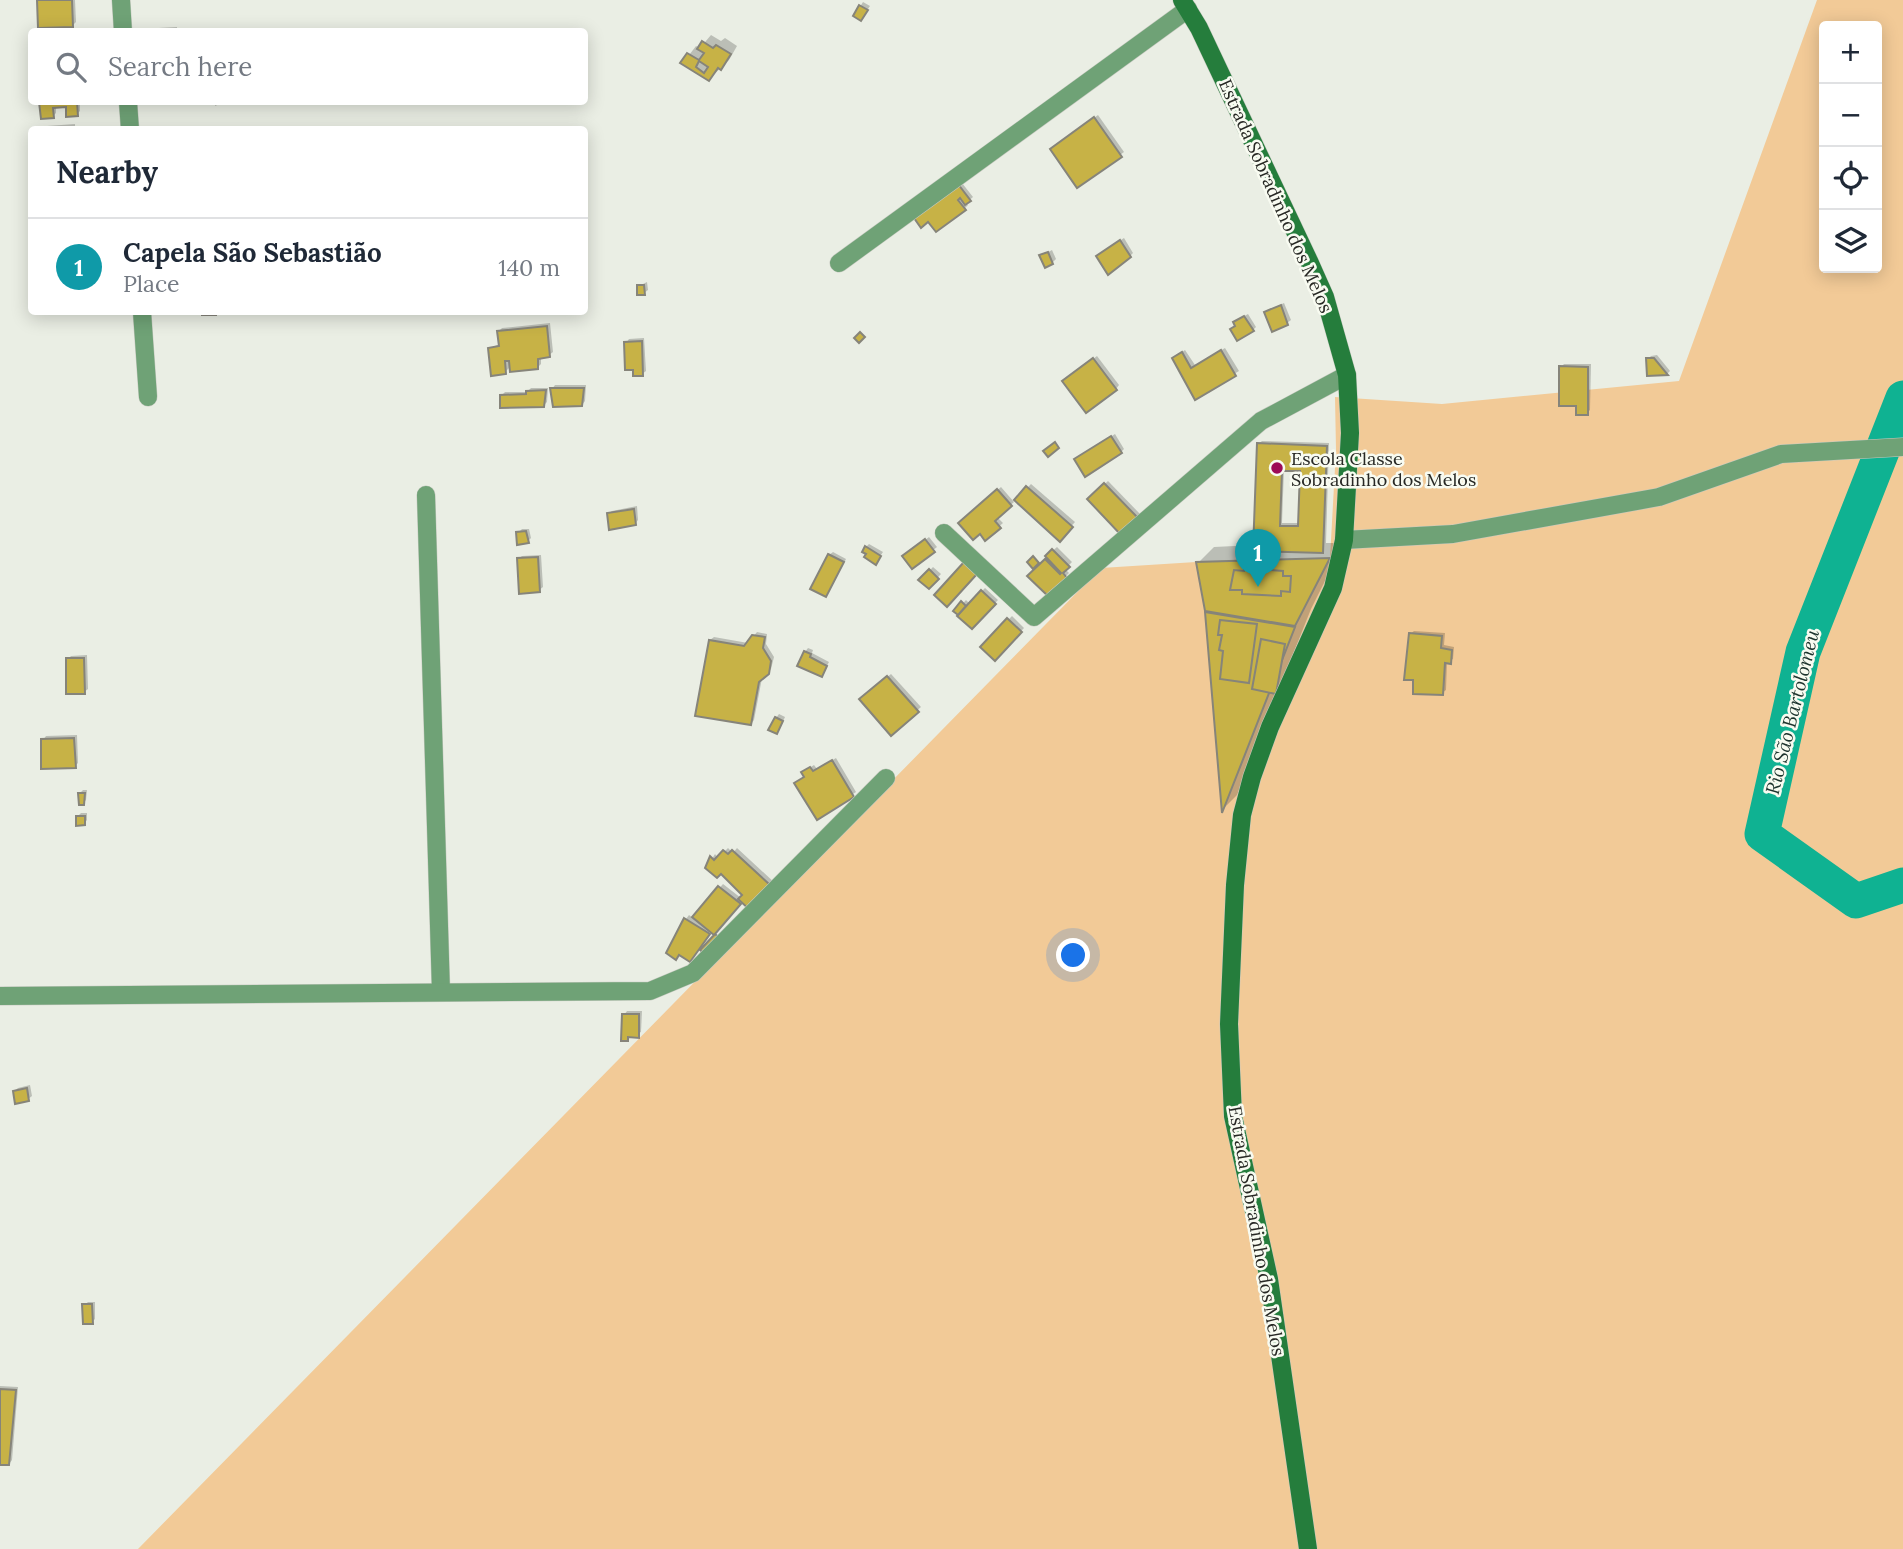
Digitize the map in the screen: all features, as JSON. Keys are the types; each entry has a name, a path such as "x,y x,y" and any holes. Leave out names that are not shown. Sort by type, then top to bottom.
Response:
{"street":[{"path":"121,0 123,28"},
{"path":"839,263 1185,5"},
{"name":"Estrada Sobradinho dos Melos","path":"1185,5 1199,28 1320,285 1347,375 1350,433 1344,540 1332,588 1270,727 1242,815 1235,886 1229,1024 1233,1116 1269,1279 1308,1549"},
{"path":"128,105 130,126"},
{"path":"142,315 148,397"},
{"path":"944,533 1034,617 1261,421 1347,375"},
{"path":"1344,540 1453,534 1645,499 1781,454 1903,447"},
{"path":"426,495 441,992"},
{"path":"0,996 650,991 693,973 886,778"}],"shaded area":[{"path":"1817,0 1903,0 1903,1549 138,1549 1101,568 1196,562 1205,611 1222,811 1295,626 1330,558 1336,450 1335,397 1442,404 1679,381"}],"building":[{"path":"37,0 72,0 73,27 38,28"},
{"path":"859,5 868,10 861,21 853,16"},
{"path":"702,41 731,54 721,70 718,68 709,81 680,63 687,53 699,60 704,53 697,49","holes":["699,61 708,67 704,73 696,67"]},
{"path":"39,105 77,105 78,116 66,117 66,107 53,108 54,118 41,119"},
{"path":"1094,117 1122,157 1077,188 1050,149"},
{"path":"958,184 971,201 965,205 960,198 958,200 966,210 936,232 928,222 921,228 914,218"},
{"path":"1120,240 1131,257 1108,275 1096,256"},
{"path":"1048,252 1053,264 1045,268 1039,255"},
{"path":"637,285 644,285 645,295 637,295"},
{"path":"1281,305 1288,325 1272,332 1264,312"},
{"path":"1244,316 1254,331 1237,341 1230,329 1235,326 1233,322"},
{"path":"547,326 550,357 538,359 538,369 510,372 509,361 505,361 506,374 491,376 488,348 499,346 497,331"},
{"path":"860,332 865,337 859,343 854,338"},
{"path":"642,341 643,376 633,376 633,370 625,370 624,342"},
{"path":"1221,350 1236,376 1195,400 1172,358 1182,352 1191,368"},
{"path":"1093,358 1117,390 1086,413 1062,381"},
{"path":"1646,358 1654,358 1668,375 1647,376"},
{"path":"1559,366 1588,367 1588,415 1576,415 1576,406 1559,406"},
{"path":"550,388 584,388 582,406 553,407"},
{"path":"546,390 544,407 500,408 500,395"},
{"path":"1111,436 1122,453 1085,477 1074,459"},
{"path":"1055,442 1059,448 1048,457 1043,451"},
{"path":"1257,443 1327,446 1323,553 1253,551","holes":["1282,471 1300,471 1298,526 1280,526"]},
{"path":"1104,483 1139,519 1122,536 1087,499"},
{"path":"1026,486 1073,527 1060,542 1014,500"},
{"path":"997,489 1012,506 995,521 1001,528 985,541 980,534 973,540 958,523"},
{"path":"634,509 636,525 609,530 607,513"},
{"path":"526,531 529,543 517,545 516,532"},
{"path":"925,539 935,552 912,569 902,556"},
{"path":"865,546 881,556 876,565 864,557 866,554 862,552"},
{"path":"1052,549 1070,567 1063,573 1067,578 1048,596 1027,576 1045,559 1061,573 1045,556"},
{"path":"828,554 844,562 826,597 810,589"},
{"path":"1033,556 1039,563 1033,569 1027,562"},
{"path":"538,557 540,592 519,594 517,558"},
{"path":"1330,558 1295,626 1205,611 1196,562"},
{"path":"964,562 977,574 947,607 934,595"},
{"path":"1244,568 1283,571 1283,576 1291,576 1290,592 1281,591 1281,596 1242,594 1242,590 1230,590 1234,570 1244,571"},
{"path":"929,569 939,579 929,589 918,580"},
{"path":"981,590 996,604 972,629 957,616"},
{"path":"961,601 966,606 958,615 953,611"},
{"path":"1205,612 1295,627 1222,813"},
{"path":"1007,618 1022,632 995,661 980,647"},
{"path":"1220,620 1257,624 1249,683 1220,679 1223,651 1219,650 1222,635 1218,635"},
{"path":"1409,633 1442,636 1441,648 1452,650 1451,664 1445,663 1443,695 1413,694 1413,680 1404,680"},
{"path":"752,635 765,637 763,648 771,661 769,674 759,682 751,725 695,716 709,640 744,646"},
{"path":"1261,639 1285,644 1276,694 1252,689"},
{"path":"804,651 827,666 822,677 797,666"},
{"path":"66,658 84,658 85,694 66,694"},
{"path":"887,676 919,712 891,736 859,699"},
{"path":"775,717 783,721 777,734 768,730"},
{"path":"74,738 76,768 41,769 41,739"},
{"path":"832,760 854,797 817,820 794,783 804,777 801,772 810,767 813,771"},
{"path":"78,793 85,793 84,805 79,805"},
{"path":"76,816 85,816 85,825 76,826"},
{"path":"723,850 728,854 732,850 770,885 751,911 738,899 742,895 721,874 717,878 705,868 710,856 714,860"},
{"path":"718,886 741,904 715,934 723,941 707,956 700,950 714,935 692,917"},
{"path":"684,918 710,934 690,962 679,955 676,960 666,953"},
{"path":"622,1014 639,1014 639,1038 628,1037 628,1041 621,1041"},
{"path":"27,1088 29,1101 15,1104 13,1091"},
{"path":"82,1304 92,1304 93,1324 83,1324"},
{"path":"0,1389 16,1390 9,1465 0,1465"}],"waterway":[{"name":"Rio São Bartolomeu","path":"1903,398 1803,652 1762,834 1856,901 1903,885"}],"place":[{"name":"Escola Classe Sobradinho dos Melos","path":"1277,468"},
{"name":"Capela São Sebastião","path":"1258,587"}]}
